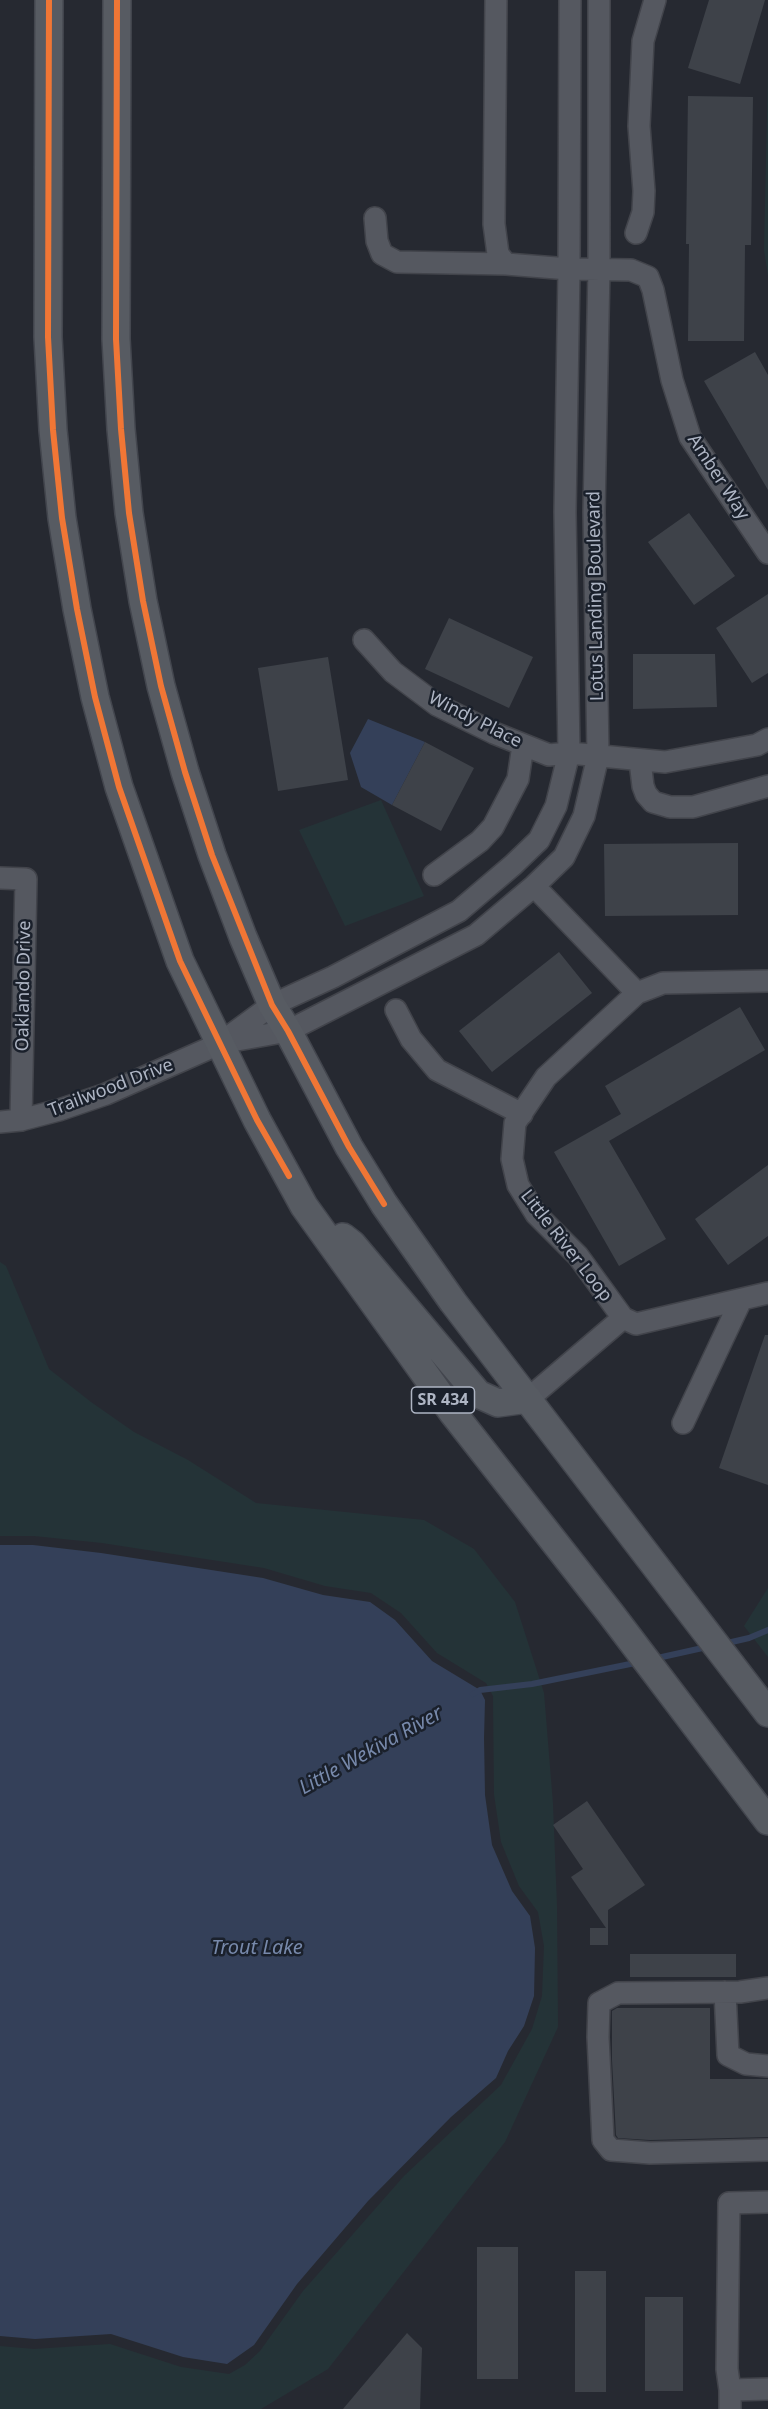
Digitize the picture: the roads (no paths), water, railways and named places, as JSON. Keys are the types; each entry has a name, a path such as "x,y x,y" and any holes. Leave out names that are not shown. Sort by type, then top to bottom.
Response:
{"main road":[{"name":"SR 434","path":"50,0 48,337 53,430 62,518 95,698 119,787 180,962 257,1120 304,1206 453,1413 611,1614 768,1821"},
{"path":"117,0 116,339 129,513 143,601 161,686 185,772 216,865 272,1005 349,1147 384,1204 453,1302 761,1704"},
{"path":"304,1206 352,1244 478,1394 498,1403 528,1399"}],"street":[{"path":"496,0 494,224 498,254 506,264"},
{"name":"Lotus Landing Boulevard","path":"272,1005 333,977 459,911 539,840 556,806 569,753 565,512 570,0"},
{"name":"Lotus Landing Boulevard","path":"288,1031 476,935 534,886 564,857 584,816 598,756 594,512 599,268 599,0"},
{"path":"636,232 643,212 644,191 639,126 644,41 655,0"},
{"path":"375,218 377,241 382,254 397,262 506,264 569,269 599,268"},
{"name":"Amber Way","path":"599,268 631,270 648,276 672,380 690,437 768,553"},
{"name":"Windy Place","path":"364,640 393,672 437,705 549,755 569,753"},
{"path":"569,753 664,762 757,745 768,739"},
{"path":"434,875 480,841 493,827 518,779 523,745"},
{"path":"640,761 646,794 653,802 670,807 693,807 768,786"},
{"name":"Oaklando Drive","path":"0,878 26,879 21,1120"},
{"path":"534,886 638,993"},
{"name":"Little River Loop","path":"768,981 663,983 638,993 546,1077 515,1123 512,1158 518,1185 536,1215 578,1256 623,1318 636,1324 768,1293"},
{"name":"Trailwood Drive","path":"0,1122 21,1120 106,1094 219,1044 272,1005"},
{"path":"396,1010 411,1040 436,1070 522,1114"},
{"name":"Trailwood Drive","path":"219,1044 288,1031"},
{"path":"683,1423 741,1300"},
{"name":"Little River Loop","path":"528,1399 623,1318"},
{"path":"768,1988 741,1992 618,1993 600,2003 598,2037 603,2140 611,2150 650,2153 768,2150"},
{"path":"725,1992 729,2055 746,2064 768,2066"},
{"path":"768,2202 729,2203 727,2369 730,2400 768,2390"}],"water":[{"path":"368,719 425,742 392,805 361,787 350,753"},
{"name":"Trout Lake","path":"0,1545 33,1545 101,1553 263,1578 323,1595 370,1602 395,1620 432,1661 480,1690 485,1700 485,1795 492,1845 512,1891 530,1916 535,1948 534,1996 524,2026 508,2051 496,2078 451,2117 368,2201 297,2284 254,2345 227,2364 183,2357 111,2334 35,2339 0,2336"}],"waterway":[{"name":"Little Wekiva River","path":"723,1644 749,1638 768,1630"},
{"name":"Little Wekiva River","path":"653,1659 707,1647"},
{"name":"Little Wekiva River","path":"473,1694 480,1690 532,1684 640,1662"}]}
